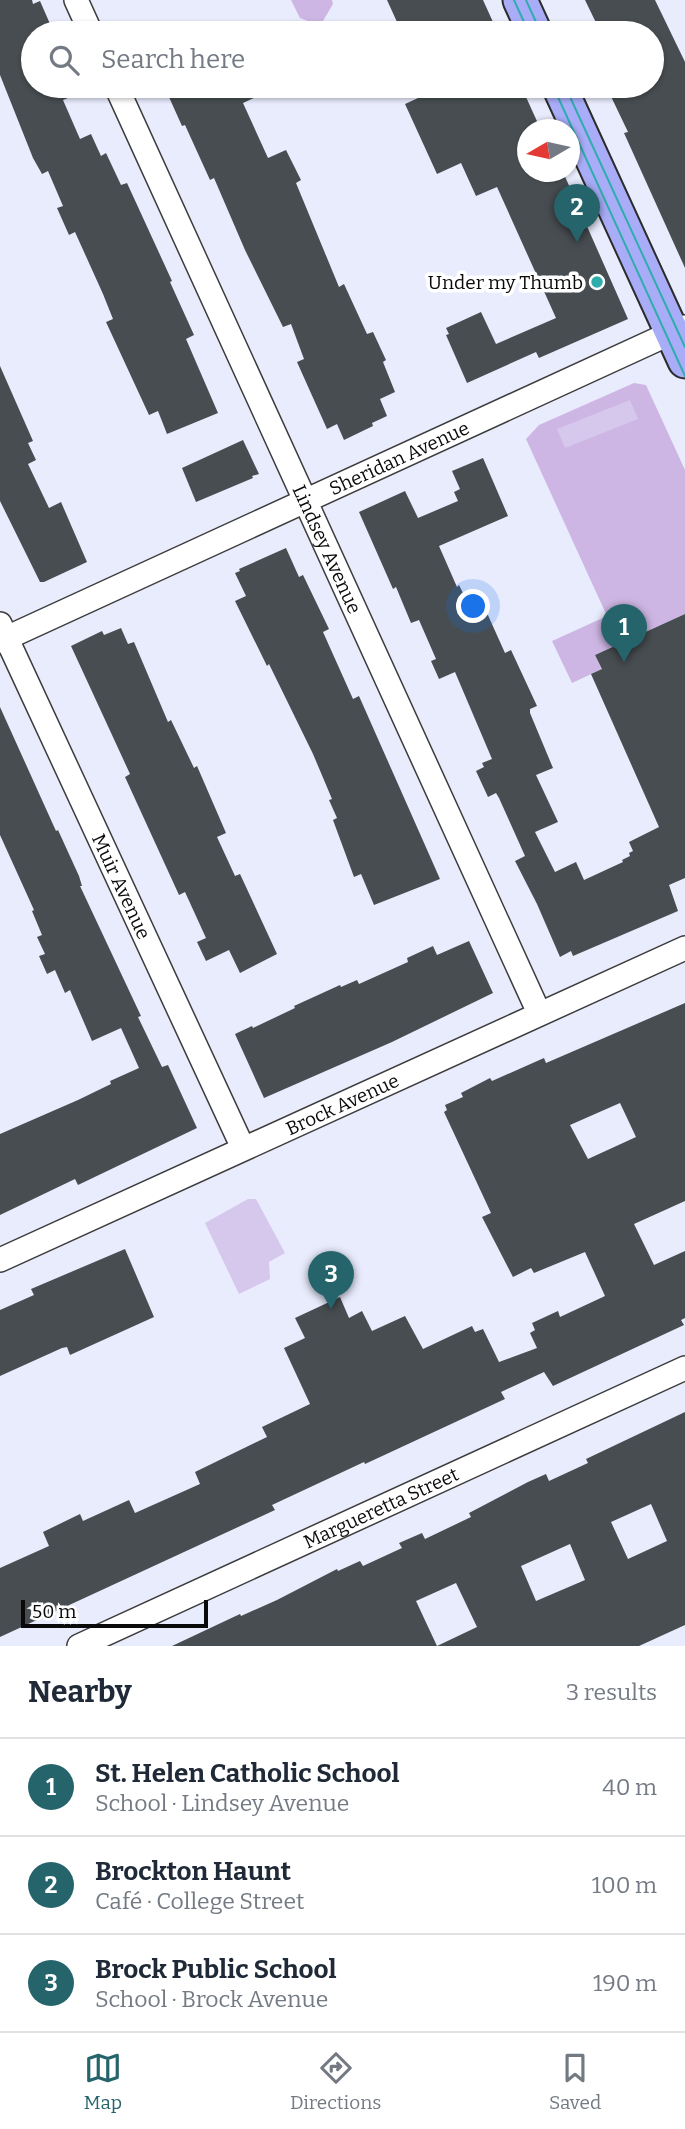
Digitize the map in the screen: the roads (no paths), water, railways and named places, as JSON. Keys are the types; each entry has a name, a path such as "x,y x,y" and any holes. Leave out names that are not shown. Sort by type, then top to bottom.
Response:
{"main road":[{"path":"520,0 530,21"},
{"path":"565,98 681,340"}],"street":[{"path":"76,0 86,21"},
{"name":"Lindsey Avenue","path":"121,98 539,1013"},
{"name":"Sheridan Avenue","path":"2,635 681,340"},
{"name":"Muir Avenue","path":"2,635 243,1148"},
{"name":"Brock Avenue","path":"0,1260 685,948"},
{"name":"Margueretta Street","path":"79,1646 685,1368"}],"tram line":[{"path":"514,0 524,21"},
{"path":"526,0 536,21"},
{"path":"558,98 685,376"},
{"path":"571,98 685,347"}],"place":[{"name":"Brockton Haunt","path":"577,242"},
{"name":"Under my Thumb","path":"597,282"},
{"name":"St. Helen Catholic School","path":"624,662"},
{"name":"Brock Public School","path":"331,1309"}]}
